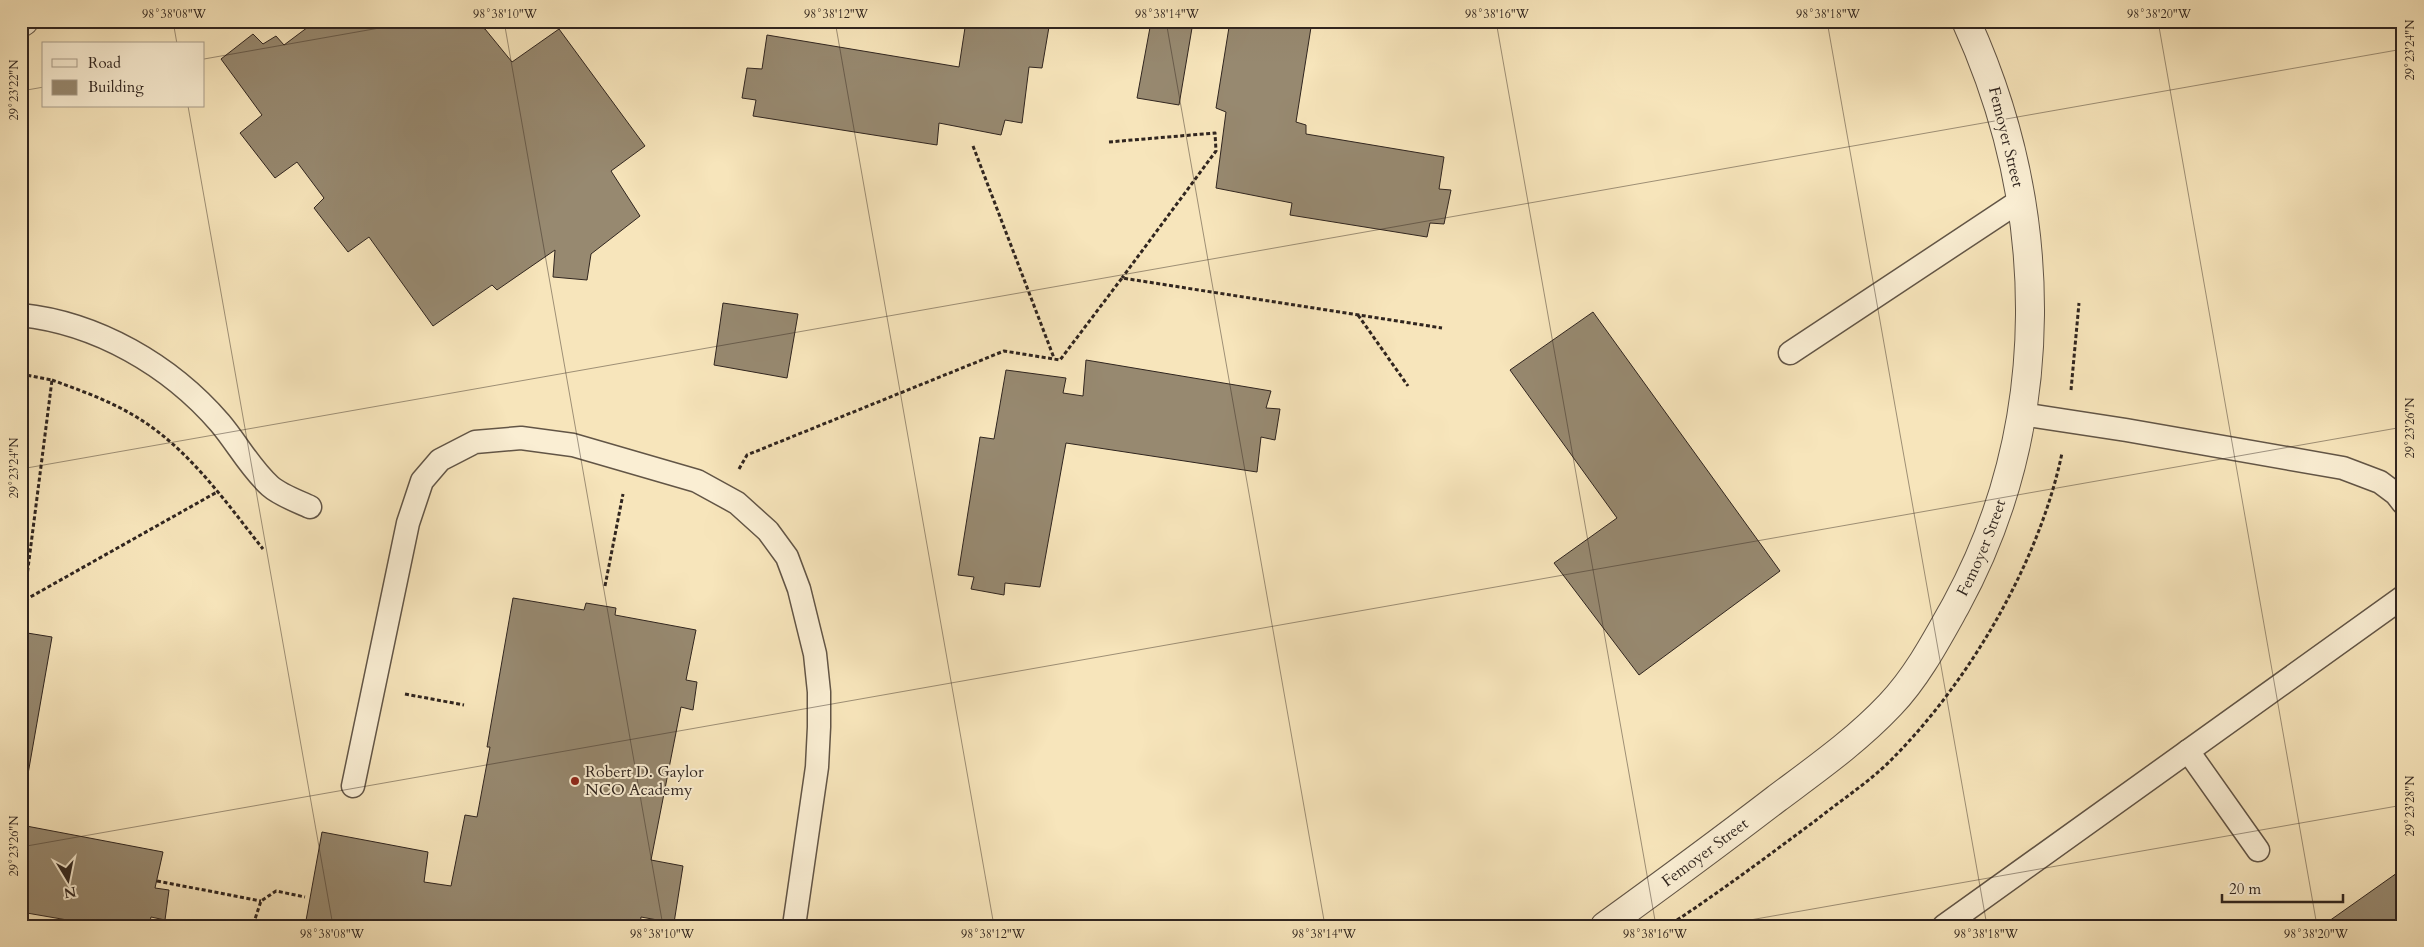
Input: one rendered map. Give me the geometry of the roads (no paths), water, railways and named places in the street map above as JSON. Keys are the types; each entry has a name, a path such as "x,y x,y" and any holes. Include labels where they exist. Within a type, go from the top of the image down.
{"street":[{"name":"Femoyer Street","path":"1605,926 1834,755 1892,703 1938,636 1984,547 2013,458 2022,414 2031,324 2030,274 2017,172 1999,103 1984,60 1966,21"}],"lane":[{"path":"1790,353 2021,200"},
{"path":"21,315 48,318 92,331 145,360 184,385 221,424 246,459 270,486 310,507"},
{"path":"2022,414 2344,468 2380,482 2396,494 2403,503"},
{"path":"353,786 408,523 422,482 440,460 475,442 521,438 573,445 697,481 737,504 768,530 787,557 799,589 815,654 819,692 818,751 794,926"},
{"path":"1944,926 2403,597"},
{"path":"2188,751 2258,850"}],"place":[{"name":"Robert D. Gaylor NCO Academy","path":"575,781"}]}
